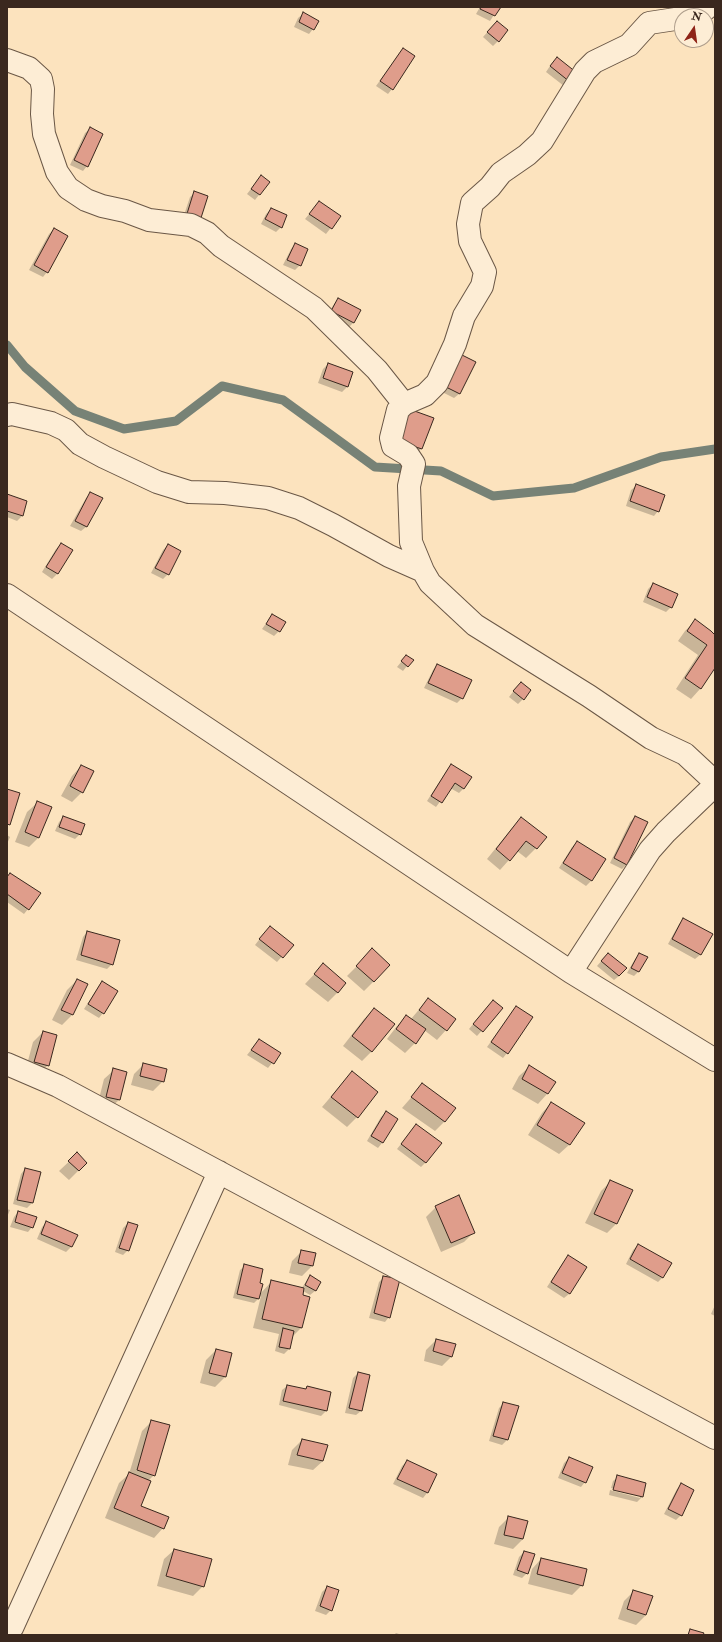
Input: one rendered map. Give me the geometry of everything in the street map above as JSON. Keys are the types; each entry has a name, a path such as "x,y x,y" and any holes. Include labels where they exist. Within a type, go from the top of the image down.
{"street":[{"path":"674,19 650,23 629,45 594,62 585,71 542,141 527,155 501,173 490,187 472,204 468,224 470,241 485,272 482,286 464,316 455,344 437,383 425,395 404,404 398,410 391,438 393,446 408,455 414,464 409,486 411,542 423,571 430,583 475,625 589,696 651,738 685,754 715,782"},
{"path":"7,60 29,68 41,79 43,89 42,114 44,134 57,172 68,188 86,200 102,206 126,211 149,220 191,225 207,233 221,246 247,261 314,308 377,370 404,404"},
{"path":"7,414 51,423 66,430 80,444 157,482 189,492 225,493 268,498 299,508 388,556 423,571"},
{"path":"7,595 571,972 715,1060"},
{"path":"571,972 650,850 666,832 715,785"},
{"path":"7,1064 58,1086 715,1438"},
{"path":"7,1630 12,1628 219,1172"}],"building":[{"path":"481,7 501,7 495,16 480,9"},
{"path":"303,12 319,21 314,30 299,22"},
{"path":"497,21 508,30 499,42 487,32"},
{"path":"403,48 415,56 393,90 380,81"},
{"path":"557,57 577,73 570,82 550,66"},
{"path":"90,127 103,134 88,167 74,160"},
{"path":"261,175 270,182 260,195 251,189"},
{"path":"194,191 208,196 200,221 186,217"},
{"path":"319,201 341,216 332,229 309,214"},
{"path":"271,208 287,215 282,228 265,219"},
{"path":"54,228 68,236 48,273 34,265"},
{"path":"295,243 308,249 301,266 287,260"},
{"path":"338,298 361,310 354,323 331,311"},
{"path":"458,353 476,362 460,394 442,385"},
{"path":"328,363 353,372 348,387 323,378"},
{"path":"409,409 434,418 422,449 397,441"},
{"path":"636,484 665,495 659,512 630,501"},
{"path":"90,492 103,498 87,527 75,521"},
{"path":"7,494 27,501 23,516 7,511"},
{"path":"61,543 73,550 58,574 46,567"},
{"path":"168,544 181,551 169,575 155,568"},
{"path":"653,583 678,594 672,608 647,597"},
{"path":"272,614 286,622 280,632 266,624"},
{"path":"695,619 715,635 715,668 701,689 685,678 707,645 687,631"},
{"path":"406,655 414,660 408,667 401,661"},
{"path":"437,664 472,680 463,699 428,683"},
{"path":"521,682 531,690 524,700 513,691"},
{"path":"451,764 472,777 464,789 455,783 442,803 431,796"},
{"path":"81,765 94,771 83,793 70,786"},
{"path":"7,789 20,793 10,825 7,824"},
{"path":"37,801 52,807 39,838 25,832"},
{"path":"63,816 85,824 81,835 59,827"},
{"path":"635,816 648,822 627,865 614,858"},
{"path":"521,817 547,837 537,849 526,841 510,861 496,849"},
{"path":"577,841 606,859 592,881 563,863"},
{"path":"10,873 41,893 29,910 7,894 7,877"},
{"path":"683,918 713,934 701,955 672,939"},
{"path":"270,926 294,945 283,958 259,939"},
{"path":"87,931 120,940 113,965 81,955"},
{"path":"372,948 390,965 374,982 356,966"},
{"path":"608,953 627,968 619,976 601,961"},
{"path":"639,953 648,957 639,972 631,968"},
{"path":"323,963 346,983 338,993 314,974"},
{"path":"77,979 88,984 73,1015 61,1010"},
{"path":"102,981 118,991 104,1014 88,1004"},
{"path":"428,998 456,1019 447,1031 419,1010"},
{"path":"493,1000 503,1008 483,1032 473,1024"},
{"path":"516,1006 533,1017 508,1054 491,1042"},
{"path":"374,1008 395,1024 372,1052 352,1036"},
{"path":"406,1015 426,1029 416,1044 396,1029"},
{"path":"43,1031 57,1035 49,1066 34,1062"},
{"path":"259,1039 281,1053 274,1064 251,1050"},
{"path":"143,1063 167,1069 164,1082 140,1076"},
{"path":"529,1065 556,1082 548,1094 522,1079"},
{"path":"113,1068 127,1072 120,1100 106,1097"},
{"path":"352,1071 378,1092 358,1118 331,1097"},
{"path":"422,1083 456,1108 445,1122 411,1097"},
{"path":"551,1102 585,1123 570,1145 537,1125"},
{"path":"386,1111 398,1119 383,1143 371,1136"},
{"path":"416,1124 442,1143 426,1163 401,1144"},
{"path":"77,1152 87,1163 79,1171 68,1161"},
{"path":"25,1168 41,1172 33,1203 17,1200"},
{"path":"610,1180 633,1190 617,1224 594,1214"},
{"path":"459,1195 475,1233 451,1243 435,1206"},
{"path":"18,1211 37,1217 33,1228 15,1222"},
{"path":"46,1221 78,1235 72,1247 41,1234"},
{"path":"128,1222 138,1225 129,1251 119,1248"},
{"path":"638,1244 672,1263 663,1278 630,1259"},
{"path":"301,1250 316,1253 313,1266 298,1263"},
{"path":"568,1255 587,1267 570,1294 551,1282"},
{"path":"244,1264 263,1269 260,1283 263,1284 259,1299 237,1294"},
{"path":"310,1275 321,1282 316,1291 305,1285"},
{"path":"383,1276 400,1279 390,1318 374,1313"},
{"path":"271,1280 304,1288 303,1295 310,1297 302,1328 262,1319"},
{"path":"283,1328 294,1331 290,1349 279,1347"},
{"path":"436,1339 456,1344 452,1357 433,1351"},
{"path":"216,1349 232,1353 226,1377 209,1373"},
{"path":"358,1372 370,1375 362,1411 349,1408"},
{"path":"287,1385 306,1389 307,1386 331,1392 327,1411 283,1401"},
{"path":"503,1402 519,1406 508,1440 493,1436"},
{"path":"151,1420 170,1425 155,1476 137,1470"},
{"path":"302,1439 328,1445 323,1461 297,1455"},
{"path":"569,1457 593,1467 586,1483 562,1473"},
{"path":"407,1460 437,1474 428,1493 397,1479"},
{"path":"129,1472 151,1481 141,1506 169,1517 164,1529 114,1508"},
{"path":"617,1475 646,1483 643,1497 613,1490"},
{"path":"681,1483 694,1490 682,1516 668,1509"},
{"path":"508,1516 528,1521 523,1539 504,1535"},
{"path":"174,1549 212,1559 204,1587 166,1576"},
{"path":"524,1551 535,1554 528,1574 517,1570"},
{"path":"541,1558 587,1569 583,1586 537,1574"},
{"path":"327,1586 339,1590 332,1611 320,1606"},
{"path":"633,1590 653,1596 646,1615 627,1609"},
{"path":"690,1629 704,1633 703,1635 688,1635"}],"waterway":[{"path":"7,345 25,367 75,411 124,429 176,421 222,386 283,400 375,467 441,471 493,496 574,488 661,457 715,449"}]}
